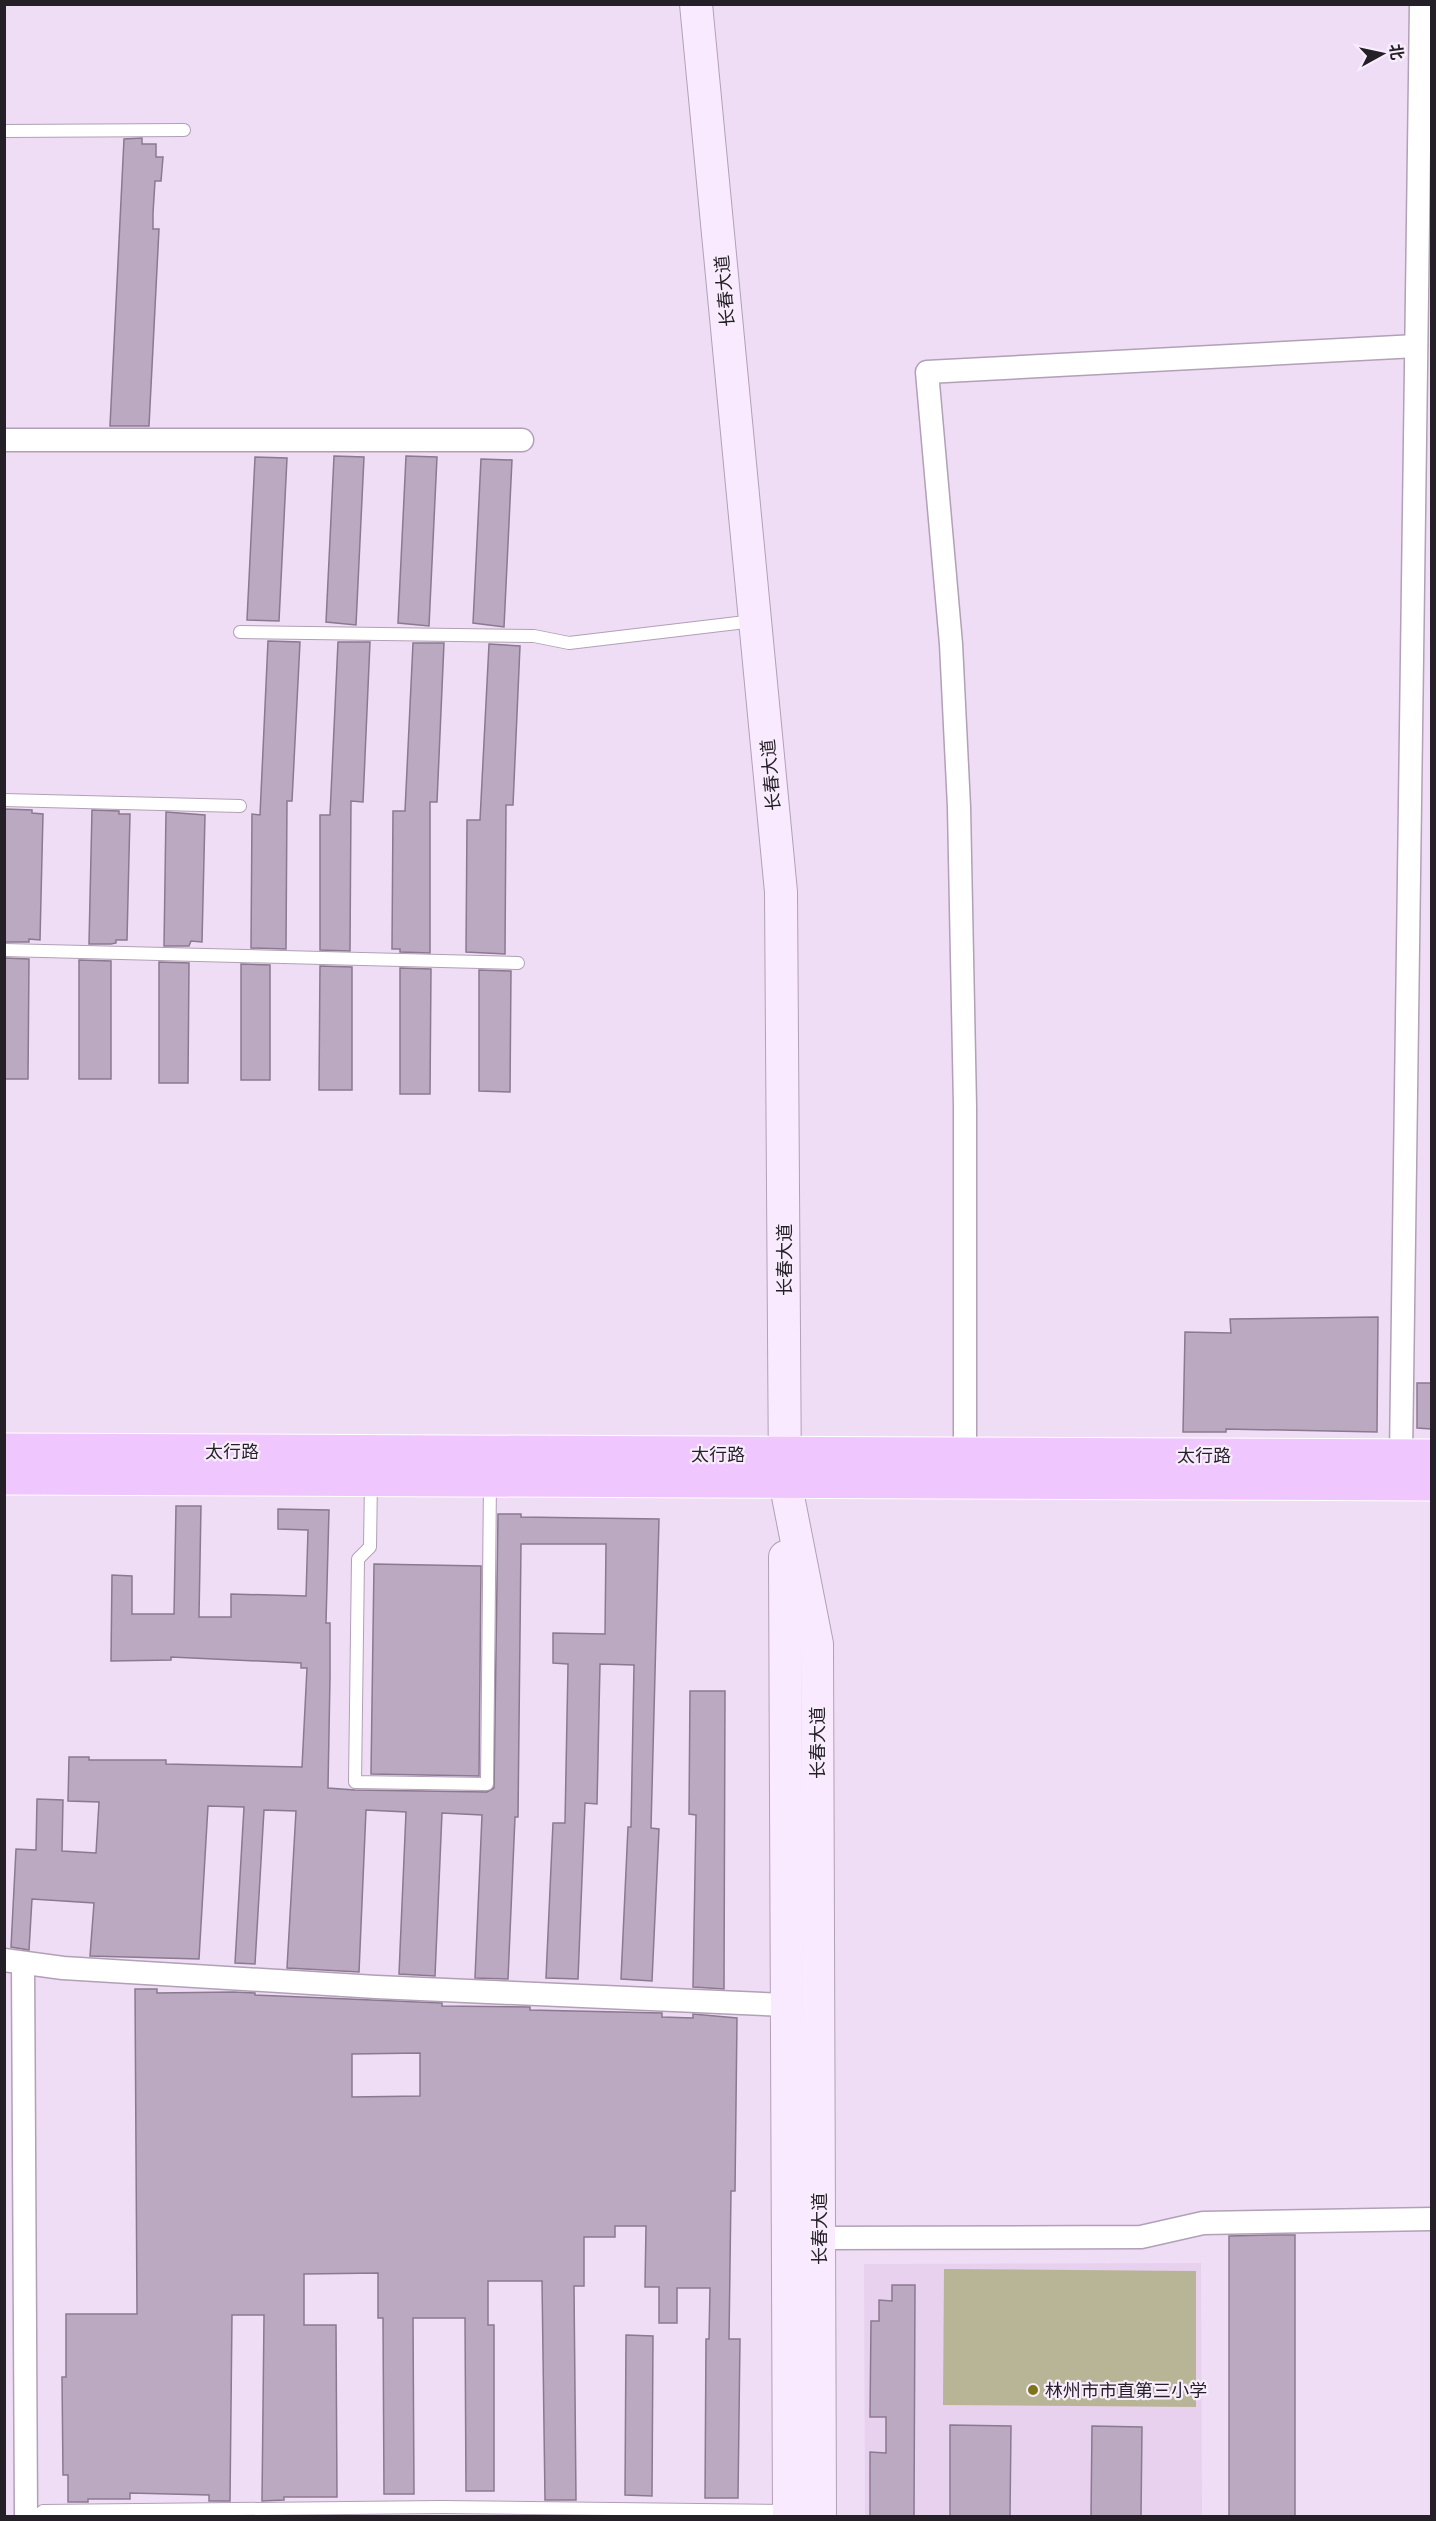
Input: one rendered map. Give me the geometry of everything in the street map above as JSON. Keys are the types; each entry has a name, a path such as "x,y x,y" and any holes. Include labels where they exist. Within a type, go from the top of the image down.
{"highway":[{"name":"太行路","path":"4,1450 1431,1484"},
{"name":"太行路","path":"4,1478 490,1480 785,1468 965,1455 1416,1456"}],"main road":[{"name":"长春大道","path":"696,4 781,892 785,1468 817,1644 820,2517"},
{"path":"785,1468 789,2514"}],"street":[{"path":"1416,1456 1416,346 1422,4"},
{"path":"965,1455 965,1106 959,807 951,644 927,372 1416,346"},
{"path":"4,440 522,440"},
{"path":"26,2517 14,1961 63,1968 376,1987 786,2005"},
{"path":"819,2238 1141,2237 1203,2223 1431,2219"}],"lane":[{"path":"4,131 184,130"},
{"path":"240,632 534,636 569,643 755,621"},
{"path":"4,800 240,806"},
{"path":"4,950 518,963"},
{"path":"370,1479 370,1547 358,1559 355,1782 487,1784 490,1480"},
{"path":"37,2517 43,2511 442,2507 789,2514"}],"shaded area":[{"name":"林州市市直第三小学","path":"1201,2263 1202,2516 865,2516 864,2264"},
{"path":"944,2269 1196,2271 1196,2407 943,2405"}],"building":[{"path":"142,138 142,144 156,144 156,157 163,157 161,181 155,181 153,213 153,229 159,229 149,426 110,426 124,139"},
{"path":"334,456 364,457 356,625 326,622"},
{"path":"406,456 437,457 429,626 398,623"},
{"path":"255,457 287,458 279,621 247,620"},
{"path":"481,459 512,460 504,627 473,623"},
{"path":"268,641 300,642 292,801 287,801 286,949 251,948 252,814 260,815"},
{"path":"338,642 370,642 363,802 351,801 350,951 320,950 320,815 330,815"},
{"path":"413,643 444,643 437,802 430,802 430,953 400,952 400,949 392,949 393,811 405,811"},
{"path":"489,644 520,646 513,805 506,805 505,954 466,952 467,820 480,820"},
{"path":"5,809 32,810 32,813 43,814 40,940 4,942"},
{"path":"92,810 119,811 119,814 130,814 127,940 116,940 116,943 111,944 89,944"},
{"path":"166,812 205,815 202,942 191,941 189,946 164,946"},
{"path":"4,958 29,959 28,1079 4,1079"},
{"path":"79,960 111,961 111,1079 79,1079"},
{"path":"159,962 189,963 188,1083 159,1083"},
{"path":"241,964 270,965 270,1080 241,1080"},
{"path":"320,966 352,967 352,1090 319,1090"},
{"path":"400,968 431,969 430,1094 400,1094"},
{"path":"479,970 511,971 510,1092 479,1091"},
{"path":"1378,1317 1377,1432 1226,1429 1226,1432 1183,1432 1185,1332 1231,1333 1230,1319"},
{"path":"1417,1383 1431,1383 1431,1429 1417,1428"},
{"path":"176,1506 201,1506 199,1617 231,1617 231,1594 306,1596 308,1530 278,1529 278,1509 329,1510 326,1623 330,1623 328,1788 355,1790 487,1792 494,1788 498,1514 521,1514 521,1517 659,1519 651,1828 659,1829 652,1981 621,1979 628,1827 631,1827 634,1665 600,1664 597,1804 585,1803 578,1979 546,1978 553,1823 565,1823 568,1664 553,1663 553,1633 605,1634 606,1544 521,1544 518,1817 515,1817 508,1979 475,1978 482,1815 442,1813 435,1976 399,1974 406,1812 366,1810 359,1972 287,1968 296,1811 264,1810 255,1964 235,1963 244,1807 208,1806 199,1959 90,1956 94,1903 32,1899 29,1950 11,1947 16,1849 36,1850 37,1799 63,1800 62,1851 96,1853 99,1802 68,1801 69,1757 89,1757 89,1760 166,1760 166,1764 302,1767 307,1668 301,1668 301,1663 171,1657 171,1660 111,1661 112,1575 132,1576 132,1614 174,1614"},
{"path":"374,1564 481,1566 479,1776 371,1774"},
{"path":"690,1691 725,1691 724,1989 693,1987 696,1815 689,1814"},
{"path":"135,1989 157,1989 157,1993 233,1992 255,1993 255,1995 442,2003 442,2006 530,2007 530,2010 662,2013 662,2017 693,2018 693,2014 737,2018 735,2191 731,2191 729,2339 740,2339 738,2498 705,2498 706,2339 709,2339 710,2288 677,2288 677,2323 659,2323 659,2287 645,2287 646,2226 615,2226 615,2237 584,2237 584,2286 574,2286 576,2500 545,2500 542,2281 488,2281 488,2325 494,2325 494,2491 466,2491 465,2318 413,2318 414,2494 384,2494 383,2318 378,2318 378,2273 304,2274 304,2325 336,2325 337,2497 284,2497 284,2500 262,2501 264,2315 232,2315 230,2501 209,2501 209,2495 130,2493 130,2499 88,2499 88,2502 68,2502 68,2475 63,2475 62,2377 66,2377 66,2314 137,2314","holes":["420,2053 420,2096 352,2097 352,2054"]},
{"path":"1295,2235 1295,2517 1229,2517 1229,2236"},
{"path":"892,2285 915,2285 914,2517 870,2517 870,2452 886,2453 886,2417 870,2417 871,2321 879,2321 879,2300 892,2301"},
{"path":"626,2335 653,2336 652,2496 625,2495"},
{"path":"950,2425 1011,2426 1010,2517 950,2517"},
{"path":"1092,2426 1142,2427 1141,2517 1091,2517"}],"place":[{"name":"林州市市直第三小学","path":"1033,2390"}]}
